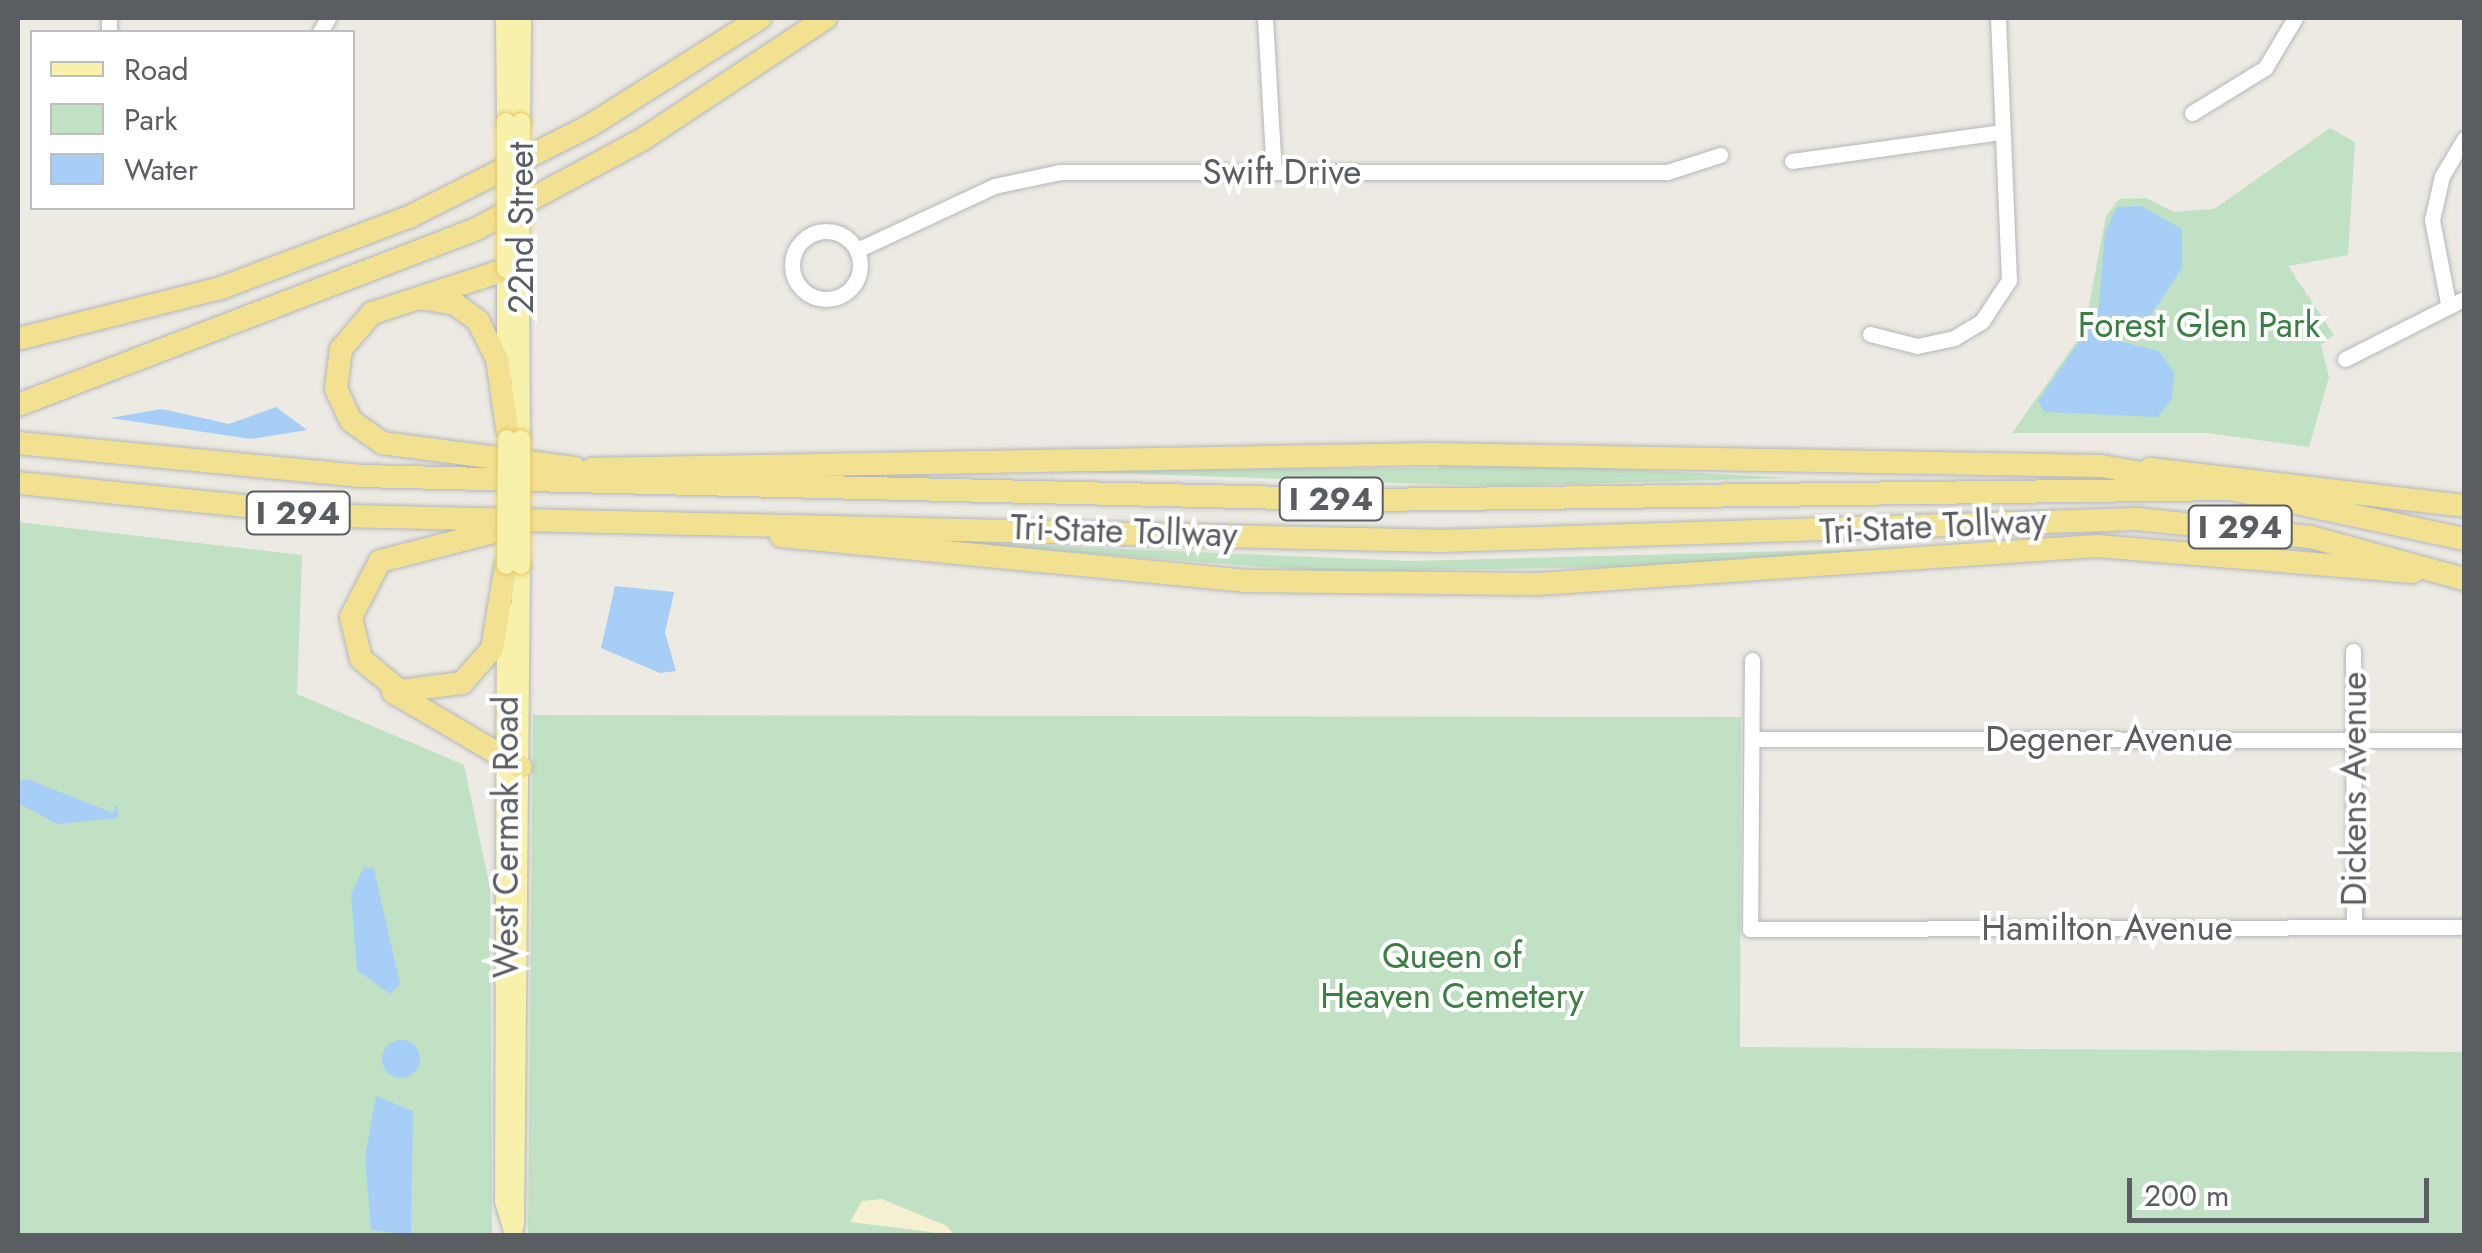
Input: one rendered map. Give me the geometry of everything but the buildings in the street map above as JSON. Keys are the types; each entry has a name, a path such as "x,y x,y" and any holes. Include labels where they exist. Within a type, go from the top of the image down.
{"highway":[{"path":"18,338 192,297 394,223 591,126 760,18"},
{"path":"18,406 476,229 643,139 826,18"},
{"path":"513,267 405,298 362,321 341,349 336,389 361,430 424,452 598,468"},
{"path":"405,298 454,304 478,321 497,360 512,435"},
{"name":"Tri-State Tollway","path":"18,443 430,478 1098,492 1626,502 2013,486 2232,489 2464,539"},
{"path":"430,478 598,468 884,460 1430,454 2101,466 2274,478 2464,506"},
{"path":"884,460 1098,492"},
{"path":"2101,466 2232,489"},
{"name":"Tri-State Tollway","path":"18,483 304,514 1475,542 2137,519 2311,537 2456,576"},
{"path":"514,765 374,677 351,616 380,561 443,540 579,522"},
{"path":"663,524 1245,581 1538,584 2097,546 2456,576"},
{"path":"374,677 420,694 471,675 492,649 513,565"}],"main road":[{"name":"22nd Street","path":"505,18 514,122"},
{"name":"22nd Street","path":"512,435 514,122 522,18"},
{"name":"West Cermak Road","path":"512,435 514,765 504,1200 514,1235"}],"street":[{"path":"1265,18 1274,172"},
{"path":"1870,334 1936,344 1982,321 1996,303 2014,250 2002,132 1998,18"},
{"path":"2192,113 2265,68 2294,18"},
{"path":"1792,161 2002,132"},
{"path":"2345,359 2456,301 2432,220 2442,176 2464,139"},
{"name":"Swift Drive","path":"857,250 1017,179 1274,172 1667,172 1720,155"},
{"path":"833,232 857,250 856,280 842,294 813,296 796,280 793,258 808,236 833,232"},
{"name":"Dickens Avenue","path":"2354,651 2354,928"},
{"path":"1752,660 1753,739"},
{"name":"Degener Avenue","path":"1753,739 2464,740"},
{"name":"Hamilton Avenue","path":"1753,739 1750,929 2464,927"}],"green space":[{"name":"Forest Glen Park","path":"2330,128 2355,142 2348,255 2288,266 2334,335 2321,345 2329,377 2309,447 2207,433 2012,433 2084,331 2106,216 2119,199 2146,198 2174,212 2214,209"},
{"path":"1439,460 1794,478 1495,486 1018,470 1438,468"},
{"path":"18,522 302,555 297,694 464,765 490,888 492,1235 18,1236"},
{"path":"932,541 1410,561 1903,548 1756,565 1421,570 1420,579"},
{"name":"Queen of Heaven Cemetery","path":"533,715 1741,717 1740,1047 2464,1052 2464,1235 528,1236"}],"sand":[{"path":"882,1199 947,1226 954,1235 850,1222 862,1201"}],"water":[{"path":"2141,206 2182,229 2182,268 2151,315 2104,323 2098,336 2159,351 2174,372 2172,399 2158,417 2044,412 2038,401 2098,314 2105,232 2117,207"},
{"path":"276,407 307,430 251,439 110,418 162,409 229,424"},
{"path":"615,586 674,592 665,633 676,671 660,673 601,648"},
{"path":"27,779 113,813 116,804 119,818 57,824 18,803 18,782"},
{"path":"364,867 374,869 400,984 390,994 357,970 351,894"},
{"path":"401,1040 415,1045 420,1059 415,1073 401,1078 387,1073 382,1059 387,1045"},
{"path":"376,1096 413,1111 411,1235 371,1230 365,1156"}]}
